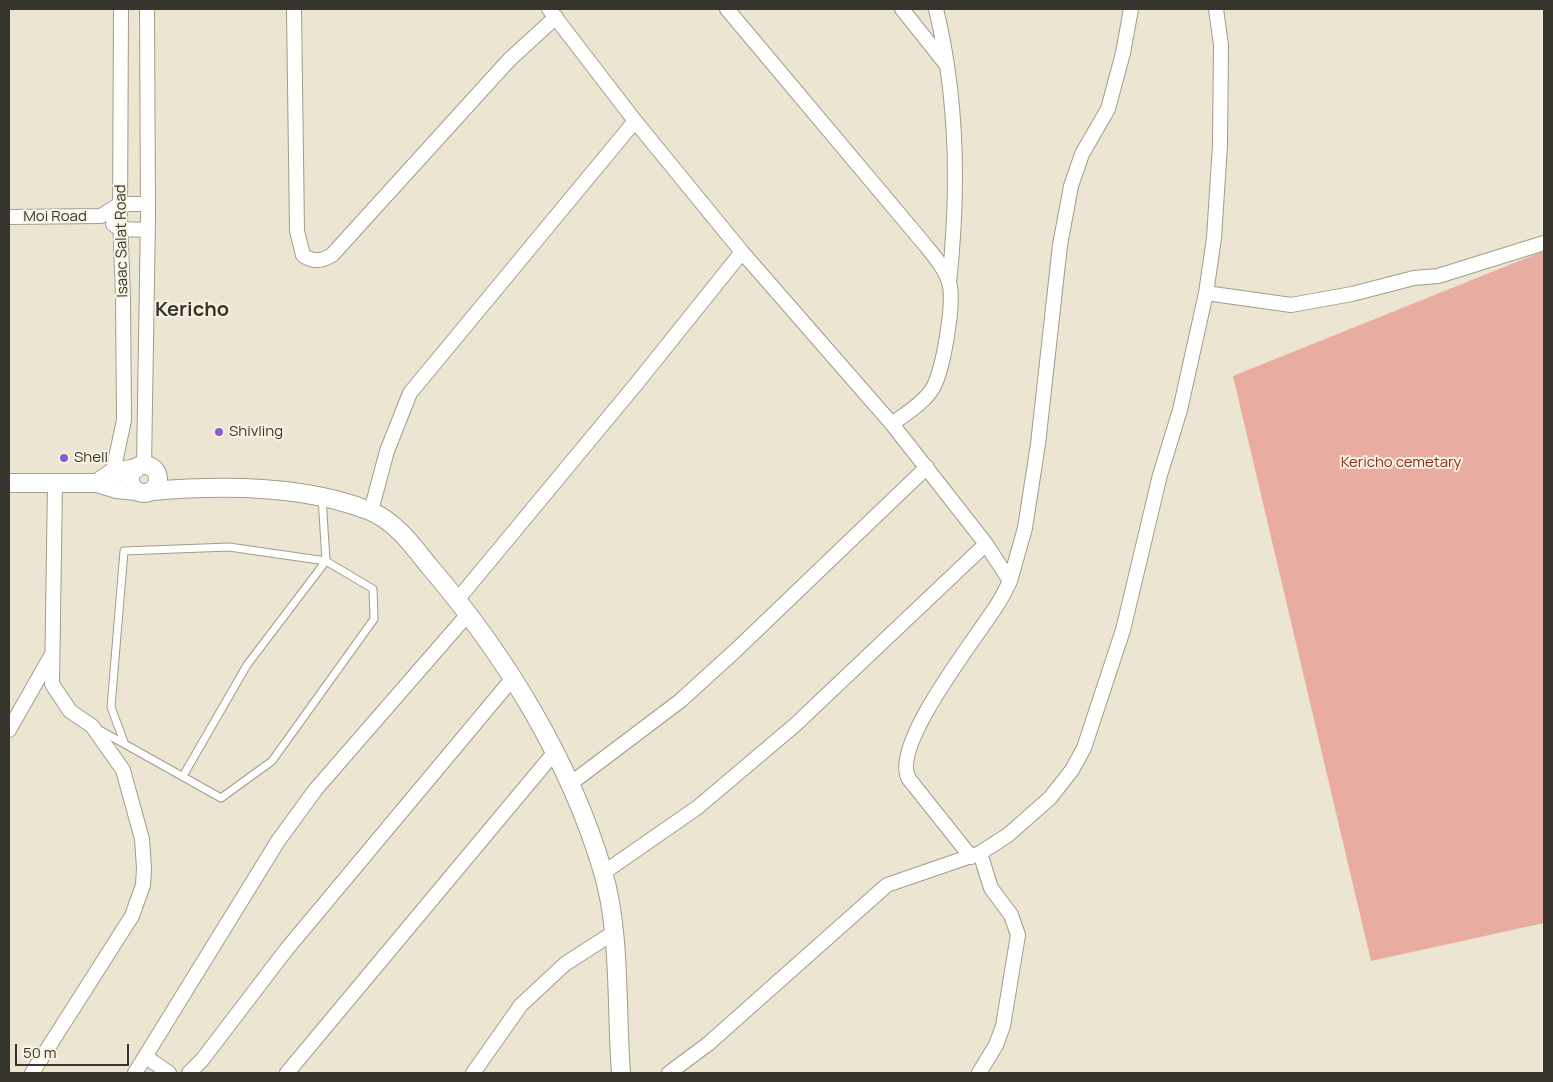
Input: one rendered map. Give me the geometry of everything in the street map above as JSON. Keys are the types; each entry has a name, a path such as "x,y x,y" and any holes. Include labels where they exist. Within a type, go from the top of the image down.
{"street":[{"name":"Isaac Salat Road","path":"113,472 124,420 123,297 120,229 121,9"},
{"path":"145,491 131,480 145,467 148,230 147,9"},
{"path":"294,9 297,231 303,255 315,261 324,259 332,254 552,13 635,121 742,252 892,424 927,467 986,544 1010,581"},
{"path":"727,9 926,246 941,266 950,284"},
{"path":"902,9 945,63"},
{"path":"892,424 920,403 931,391 940,374 946,345 955,227 956,162 954,122 936,9"},
{"path":"979,1073 996,1045 1003,1026 1018,935 1010,915 991,888 975,855 909,779 904,765 918,729 936,693 998,604 1010,581 1025,528 1038,444 1060,245 1071,186 1082,154 1108,109 1123,53 1131,9"},
{"path":"668,1073 708,1044 887,885 975,855 1008,835 1050,798 1072,770 1084,748 1123,630 1160,475 1180,410 1206,293 1214,238 1221,136 1221,45 1216,9"},
{"path":"371,511 387,451 410,393 635,121"},
{"path":"148,204 120,204 102,216 120,229 148,230"},
{"name":"Moi Road","path":"9,217 102,216"},
{"path":"1206,293 1291,304 1414,278 1438,276 1544,243"},
{"path":"458,599 637,383 742,252"},
{"path":"145,467 158,478 156,487 145,491"},
{"path":"97,483 113,472 145,467 201,487"},
{"path":"570,784 680,701 742,645 927,467"},
{"path":"9,483 97,483 116,489 145,491 201,487 288,492 322,497 371,511 403,535 458,599 513,678 570,784 603,873 613,933 621,1073"},
{"path":"32,1073 132,916 143,885 142,839 128,783 115,756 92,726 70,710 54,690 52,656 55,483"},
{"path":"603,873 698,807 795,725 986,544"},
{"path":"135,1073 258,872 316,788 469,614"},
{"path":"9,730 52,656"},
{"path":"189,1073 202,1060 286,950 513,678"},
{"path":"287,1073 554,753"},
{"path":"473,1073 521,1005 565,964 613,933"},
{"path":"146,1057 169,1073"}],"lane":[{"path":"183,776 247,665 326,561 322,497"},
{"path":"92,726 124,742 221,798 272,760 374,619 373,589 326,561 230,547 124,551 111,707 124,742"}],"green space":[{"name":"Kericho cemetary","path":"1544,251 1544,923 1371,961 1233,376"}],"place":[{"name":"Shivling","path":"219,432"},
{"name":"Shell","path":"64,458"}],"district":[{"name":"Kericho","path":"192,310"}]}
